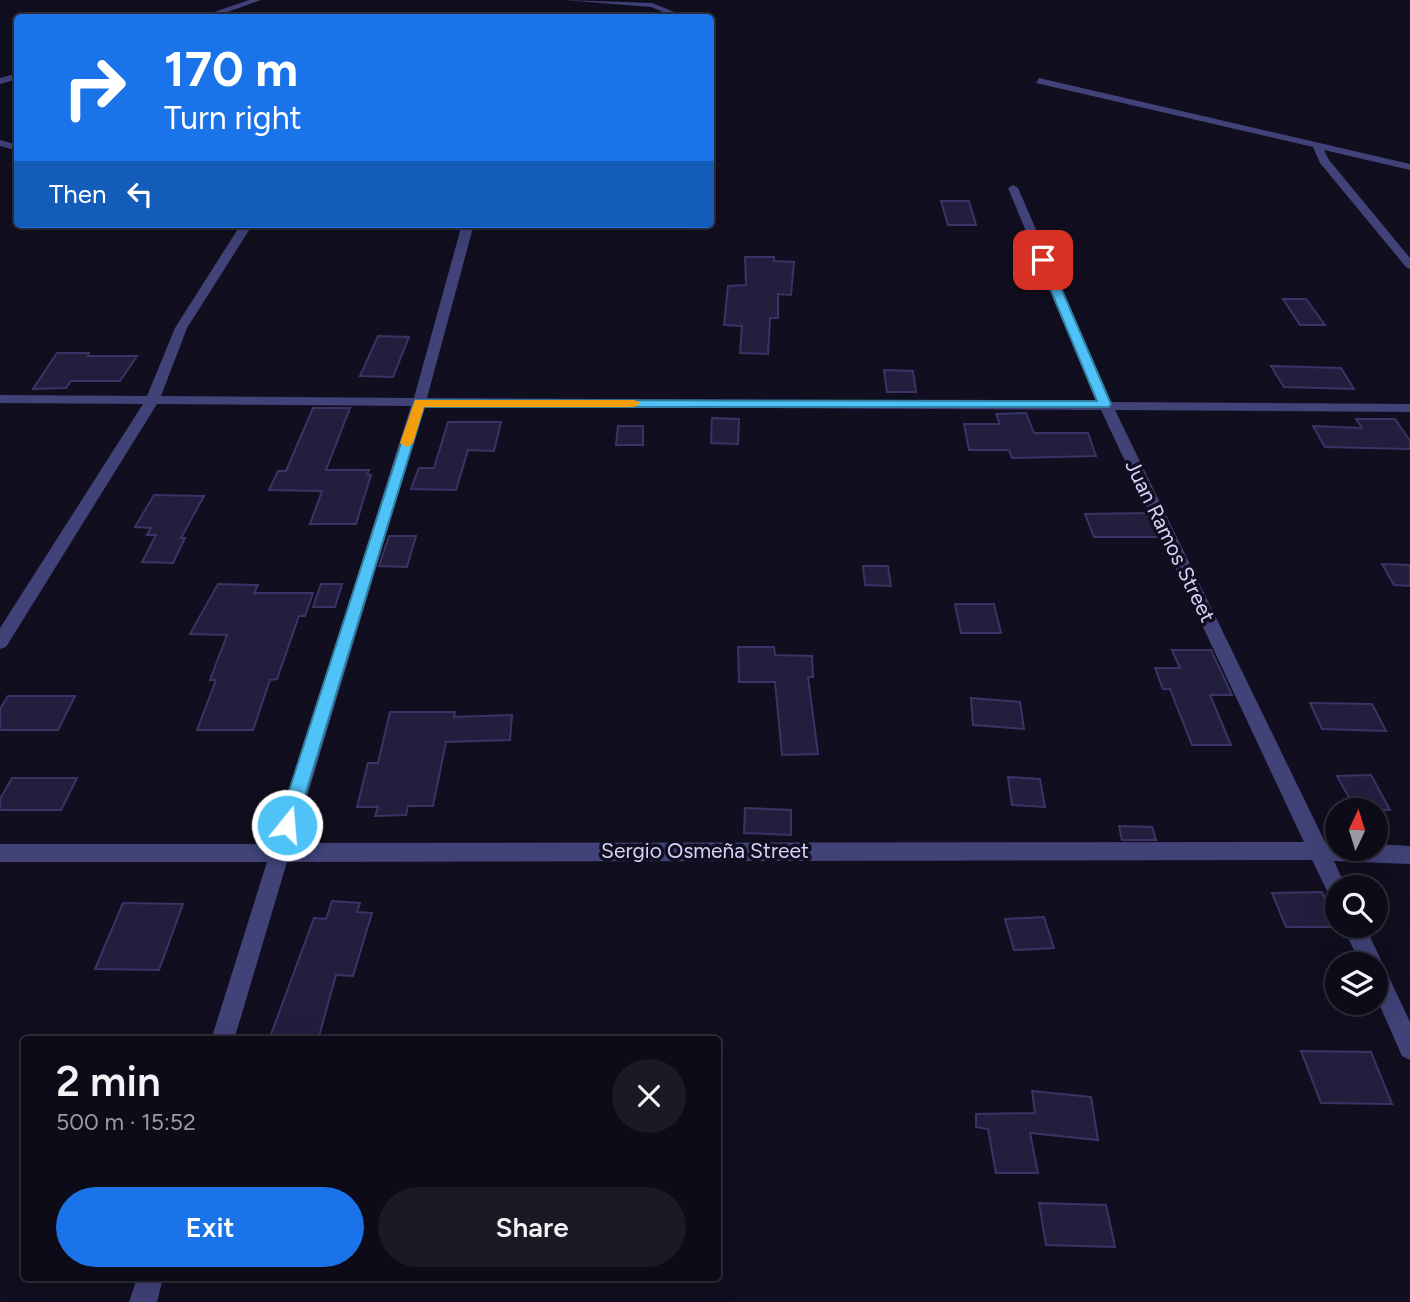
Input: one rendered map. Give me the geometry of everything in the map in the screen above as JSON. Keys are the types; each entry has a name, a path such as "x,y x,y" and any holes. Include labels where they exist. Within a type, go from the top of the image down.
{"street":[{"path":"213,14 257,0"},
{"path":"568,0 652,5 675,14"},
{"path":"1039,81 1410,167"},
{"path":"1317,146 1324,161 1410,265"},
{"name":"Juan Ramos Street","path":"1013,188 1105,404 1330,875"},
{"path":"0,642 152,401 181,328 244,228"},
{"path":"223,1036 419,403 467,228"},
{"path":"0,399 1410,408"},
{"name":"Sergio Osmeña Street","path":"0,853 1319,851 1410,855"},
{"path":"1388,999 1410,1048"},
{"path":"143,1302 149,1281"}],"building":[{"path":"941,201 969,201 976,225 948,225"},
{"path":"745,257 774,257 774,261 794,262 791,295 778,294 778,318 770,318 768,354 740,353 742,326 724,325 728,286 746,285"},
{"path":"1283,299 1306,299 1325,325 1300,325"},
{"path":"378,336 409,337 393,377 360,376"},
{"path":"57,353 137,356 120,381 71,381 66,388 33,389"},
{"path":"1271,366 1341,368 1354,389 1284,387"},
{"path":"884,370 913,371 916,392 887,392"},
{"path":"313,408 350,408 326,470 369,470 367,474 371,475 356,524 310,524 322,491 269,490 278,471 286,471"},
{"path":"1026,413 1034,433 1088,433 1096,456 1012,458 1009,450 969,450 964,424 1000,424 996,414"},
{"path":"712,418 739,419 738,444 711,443"},
{"path":"1356,419 1395,419 1410,441 1410,449 1325,447 1313,426 1362,428"},
{"path":"448,422 501,422 494,451 468,450 456,490 411,489 419,468 434,468"},
{"path":"618,426 643,426 643,445 616,445"},
{"path":"154,495 204,496 181,538 185,538 173,563 142,562 156,535 147,535 151,528 135,527"},
{"path":"1147,513 1158,537 1094,537 1085,514"},
{"path":"389,536 416,536 407,567 379,566"},
{"path":"1382,564 1410,565 1410,586 1394,585"},
{"path":"863,566 888,566 891,586 865,585"},
{"path":"218,584 258,585 254,593 313,593 305,616 299,616 277,679 270,680 253,730 197,730 216,680 210,680 227,635 190,634"},
{"path":"321,584 342,584 335,607 313,607"},
{"path":"955,604 994,604 1001,633 961,633"},
{"path":"738,647 774,647 775,655 812,656 813,677 808,677 818,754 782,755 775,682 739,682"},
{"path":"1172,650 1211,650 1232,695 1210,695 1231,745 1192,745 1170,689 1163,689 1155,668 1180,668"},
{"path":"8,696 75,696 58,730 0,730 0,709"},
{"path":"971,698 1020,702 1024,729 973,725"},
{"path":"1310,703 1372,704 1386,731 1322,729"},
{"path":"390,712 455,712 454,717 512,715 510,740 446,742 433,806 408,806 406,815 375,816 378,807 357,807 368,763 378,763"},
{"path":"1371,775 1383,798 1349,798 1337,776"},
{"path":"1008,777 1040,779 1045,807 1012,805"},
{"path":"12,778 77,778 61,810 0,810 0,799"},
{"path":"745,808 791,810 791,835 744,833"},
{"path":"1119,826 1152,827 1156,840 1122,840"},
{"path":"1322,892 1325,899 1325,927 1286,927 1272,893"},
{"path":"332,901 360,903 357,912 372,913 353,976 336,975 319,1036 270,1036 314,918 326,919"},
{"path":"123,903 183,904 159,970 95,969"},
{"path":"1044,917 1054,948 1014,950 1005,919"},
{"path":"1301,1051 1371,1052 1392,1104 1321,1103"},
{"path":"1032,1091 1091,1097 1098,1140 1030,1133 1038,1173 996,1173 988,1129 976,1127 976,1114 1035,1113"},
{"path":"1039,1203 1106,1205 1115,1247 1046,1245"}],"slow traffic":[{"path":"407,443 419,403 634,403"}],"route":[{"path":"287,825 419,403 1105,404 1043,260"}]}
